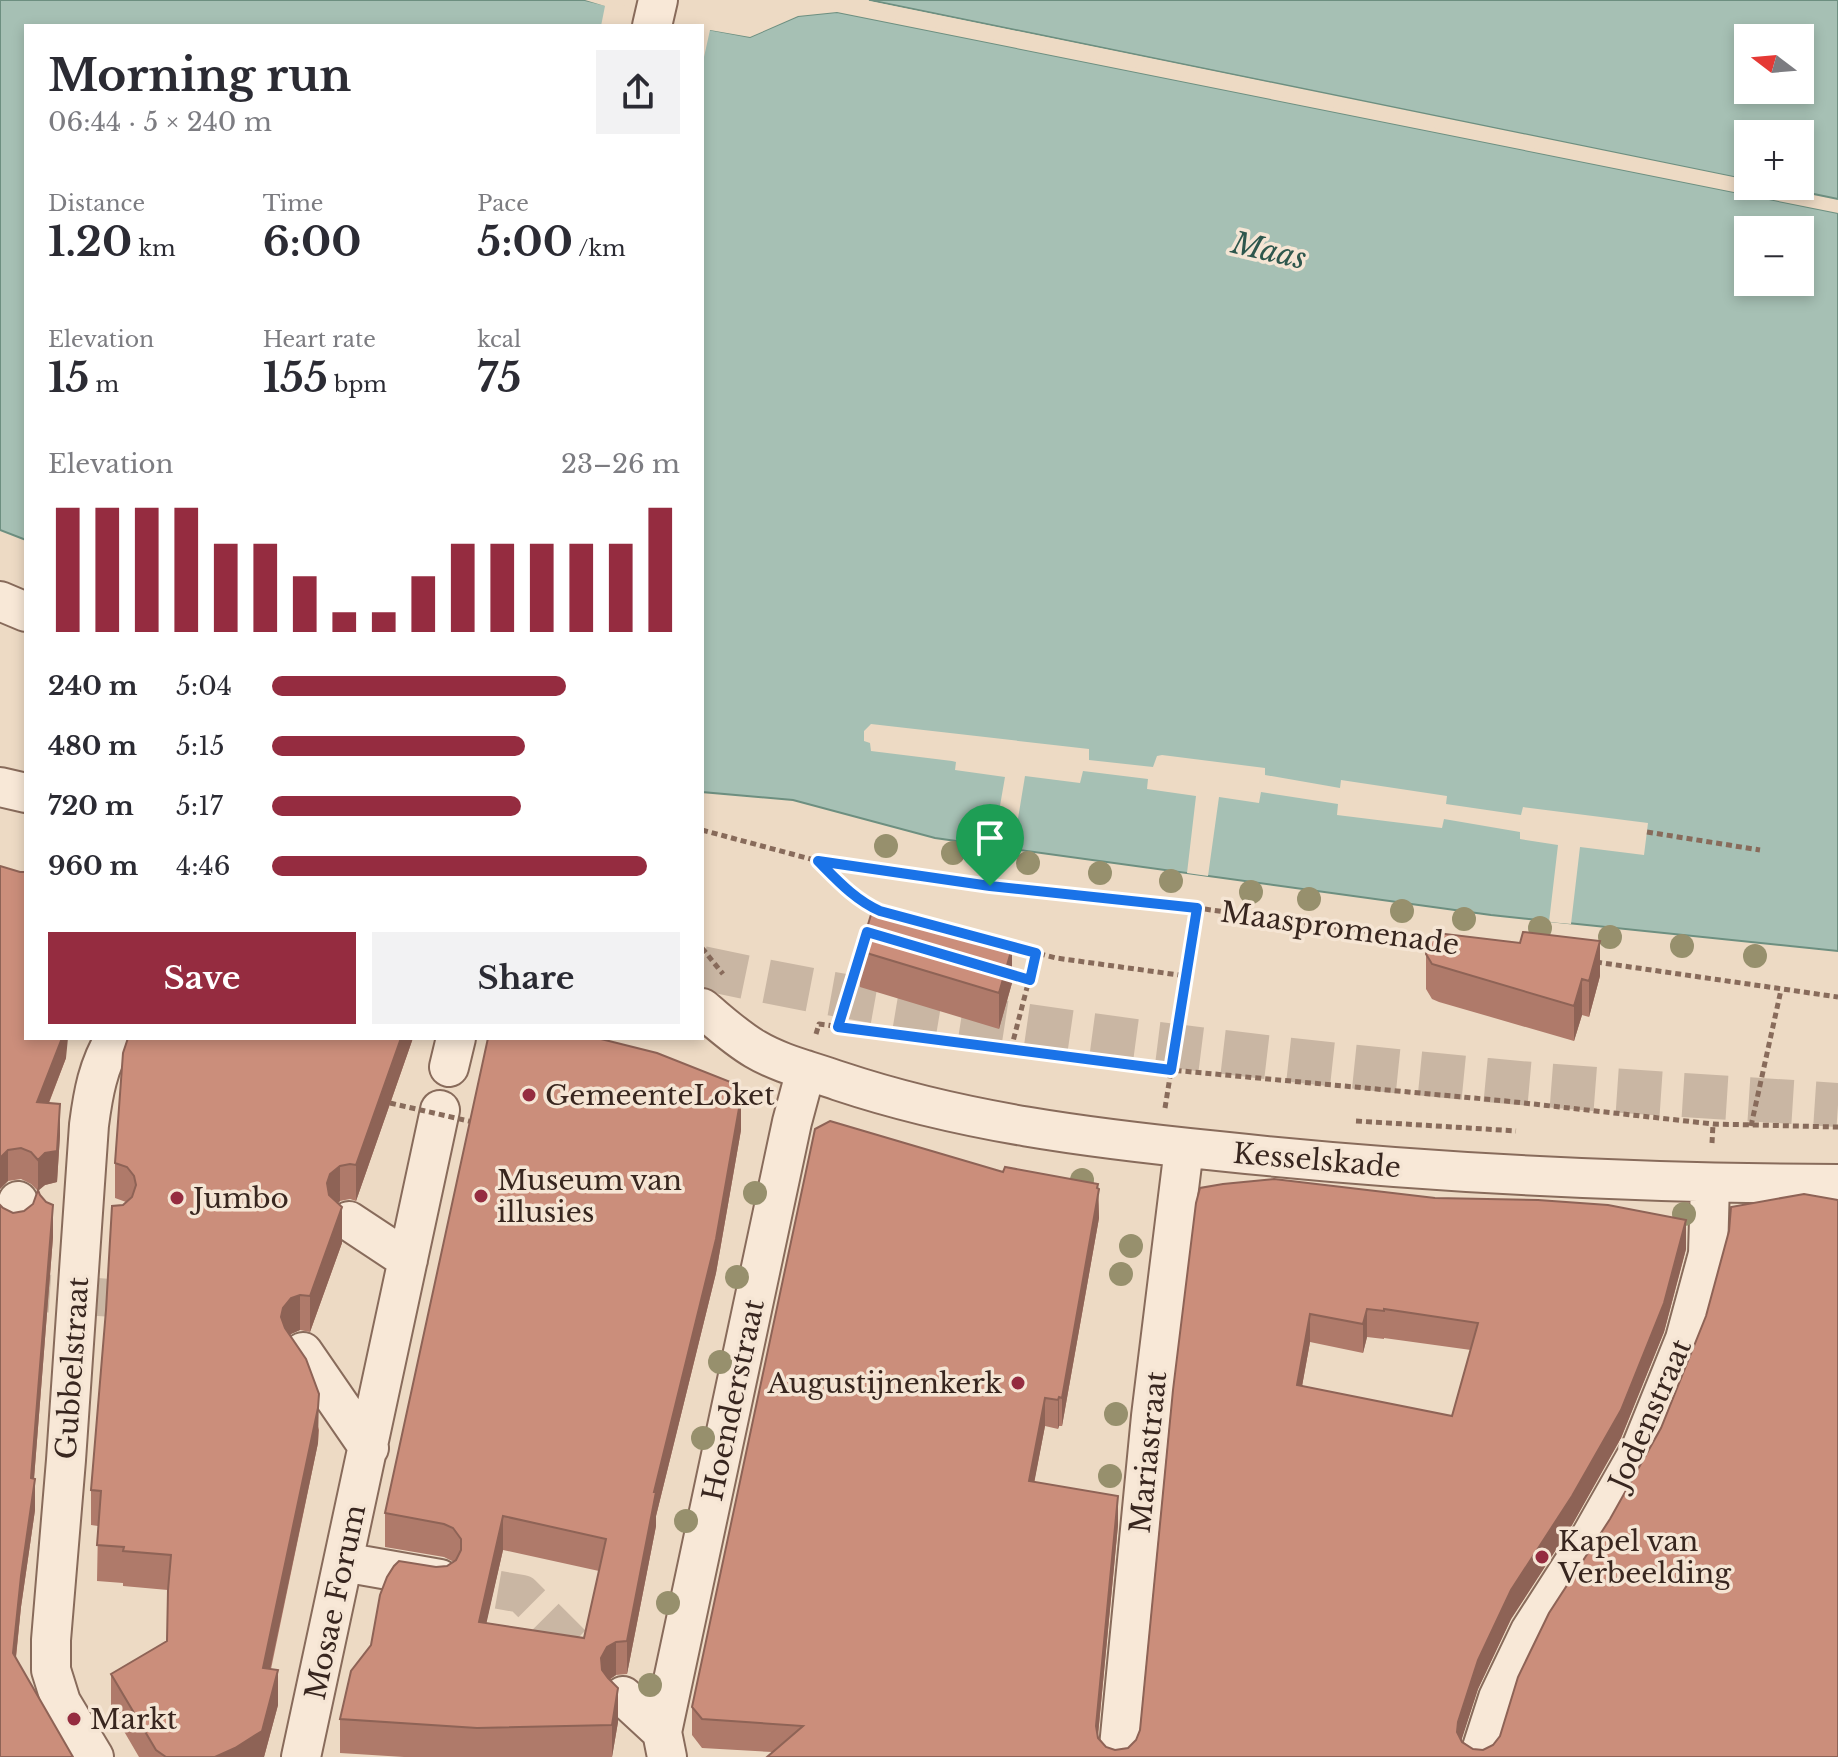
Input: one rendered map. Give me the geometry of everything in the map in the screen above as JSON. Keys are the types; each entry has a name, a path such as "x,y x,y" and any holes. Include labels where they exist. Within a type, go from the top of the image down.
{"street":[{"path":"652,24 658,0"},
{"path":"0,601 24,611"},
{"path":"0,787 24,793"},
{"name":"Kesselskade","path":"704,1010 753,1048 771,1057 810,1054 901,1100 980,1119 1092,1137 1272,1157 1548,1178 1838,1184"},
{"path":"59,1214 91,1040"},
{"name":"Gubbelstraat","path":"94,1757 61,1702 51,1670 66,1460 95,1262 59,1214 104,1057 114,1040"},
{"name":"Hoenderstraat","path":"665,1744 792,1122 810,1054"},
{"name":"Mosae Forum","path":"301,1757 408,1260 457,1116"},
{"name":"Mariastraat","path":"1118,1757 1151,1416 1184,1148"},
{"name":"Jodenstraat","path":"1479,1757 1498,1698 1530,1631 1591,1536 1641,1448 1671,1374 1685,1339 1708,1254 1710,1183"},
{"path":"349,1221 408,1260"},
{"path":"303,1352 369,1448"},
{"path":"343,1562 440,1579"},
{"path":"623,1696 665,1744"}],"path":[{"name":"Maaspromenade","path":"704,831 818,861 990,886 1197,908 1451,943"},
{"path":"1647,832 1760,850"},
{"path":"818,861 856,898 880,911"},
{"path":"1167,1091 1197,908"},
{"path":"941,928 1077,962 1186,976"},
{"path":"838,1027 863,946"},
{"path":"1011,1049 1036,953"},
{"path":"1588,961 1838,997"},
{"path":"1007,973 1030,980"},
{"path":"1751,1126 1781,990"},
{"path":"810,1054 819,1024 1171,1070 1324,1086 1506,1101 1713,1124 1838,1127"},
{"path":"390,1103 457,1116"},
{"path":"1345,1120 1516,1131"},
{"path":"1712,1133 1713,1124"}],"water":[{"path":"0,0 585,0 686,24 24,24 24,539 0,530"},
{"path":"869,0 1838,0 1838,199 1814,194 1814,120 1734,120 1734,177"},
{"name":"Maas","path":"837,12 1734,192 1734,200 1773,200 1838,213 1838,951 1491,915 1013,849 935,838 793,800 704,792 704,28 750,37 798,16"}],"pier":[{"path":"585,0 599,0 696,24 601,24 605,6"},
{"path":"865,0 1734,177 1734,181 868,4"},
{"path":"838,8 1734,188 1734,192 837,12 798,16 750,37 710,30 704,57 704,25 749,33 797,12"},
{"path":"1773,200 1793,200 1838,209 1838,213"},
{"path":"871,724 1089,749 1089,760 1153,767 1157,756 1162,755 1265,768 1265,775 1340,788 1341,780 1447,796 1446,804 1521,815 1523,807 1648,823 1644,855 1580,847 1571,924 1549,922 1558,845 1520,839 1520,832 1444,819 1442,828 1337,815 1338,804 1261,792 1259,803 1219,797 1208,876 1187,873 1196,796 1147,789 1148,779 1083,771 1080,783 1025,776 1013,849 993,846 1005,777 955,770 956,762 952,761 871,751 870,743 864,741 864,731"}],"building":[{"path":"0,866 24,872 24,1040 61,1040 37,1102 60,1104 57,1151 45,1153 38,1160 31,1152 21,1148 8,1150 0,1158"},
{"path":"873,908 1012,948 999,993 860,951"},
{"path":"1523,932 1600,941 1589,981 1582,979 1574,1006 1432,964 1426,954 1428,944 1437,933 1520,943"},
{"path":"127,1040 400,1040 356,1165 340,1166 330,1174 327,1183 329,1195 342,1207 310,1296 291,1298 283,1308 281,1317 285,1328 306,1359 319,1394 318,1408 263,1668 278,1670 262,1731 215,1757 166,1757 156,1750 111,1674 167,1641 171,1555 123,1551 124,1547 97,1545 101,1491 91,1490 112,1206 123,1205 132,1197 136,1185 127,1167 115,1163 123,1053"},
{"path":"488,1040 605,1040 657,1053 733,1083 741,1097 716,1239 654,1492 627,1641 607,1647 601,1658 602,1670 618,1688 612,1725 477,1728 340,1719 351,1671 371,1645 380,1595 394,1566 399,1561 447,1566 456,1560 461,1550 461,1539 453,1528 385,1513","holes":["503,1516 606,1539 584,1638 479,1622"]},
{"path":"830,1121 1003,1172 1005,1167 1098,1184 1062,1398 1045,1398 1029,1481 1118,1496 1096,1726 1098,1738 1106,1747 1115,1750 1128,1748 1140,1730 1173,1390 1200,1188 1274,1179 1435,1198 1608,1205 1686,1220 1664,1303 1621,1410 1572,1496 1511,1590 1478,1660 1457,1732 1462,1742 1473,1749 1483,1750 1493,1745 1500,1736 1518,1677 1549,1613 1610,1519 1661,1428 1706,1316 1729,1231 1731,1207 1804,1194 1838,1200 1838,1757 767,1757 803,1726 702,1719 692,1707 815,1129","holes":["1367,1309 1478,1323 1452,1416 1297,1385 1310,1314 1363,1324"]},
{"path":"38,1190 46,1202 53,1205 31,1478 35,1479 13,1653 73,1757 0,1757 0,1205 13,1213 24,1211 33,1204"}],"tunnel":[{"path":"704,968 897,1005 1191,1048 1531,1084 1838,1105"},
{"path":"12,1291 141,1300"},
{"path":"442,1580 522,1594 599,1671"}],"place":[{"name":"GemeenteLoket","path":"529,1095"},
{"name":"Museum van illusies","path":"481,1196"},
{"name":"Jumbo","path":"177,1198"},
{"name":"Augustijnenkerk","path":"1018,1383"},
{"name":"Kapel van Verbeelding","path":"1542,1557"},
{"name":"Markt","path":"74,1719"}],"route":[{"path":"818,861 990,886 1197,908 1171,1070 838,1027 867,932 1030,980 1036,953 865,905 818,861"}]}
